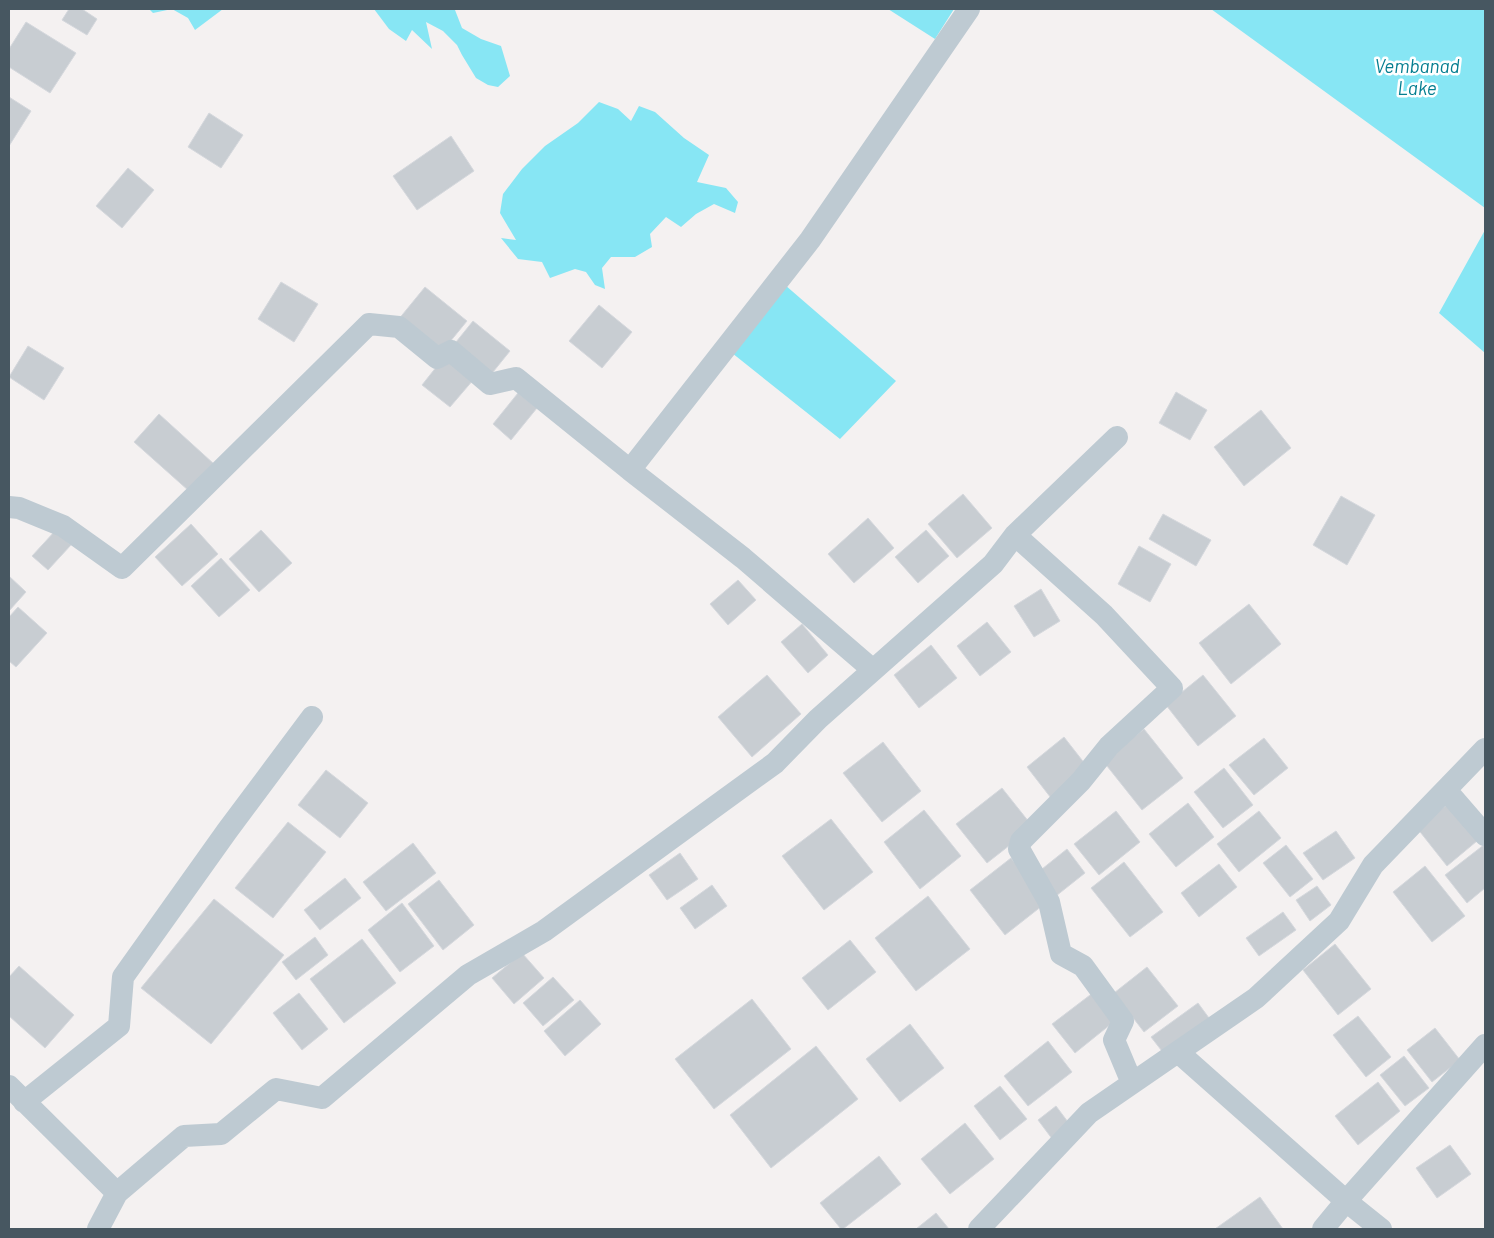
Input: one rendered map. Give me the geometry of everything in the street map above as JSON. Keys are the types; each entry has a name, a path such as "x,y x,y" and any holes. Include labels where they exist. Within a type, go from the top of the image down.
{"street":[{"path":"630,470 810,240 969,9"},
{"path":"9,507 18,508 64,526 122,568 369,324 399,327 436,358 451,351 490,384 516,378 743,558 874,670"},
{"path":"98,1229 117,1193 184,1136 221,1134 276,1089 322,1098 468,975 544,931 775,763 818,719 993,564 1015,536 1118,437"},
{"path":"1015,536 1104,615 1172,688 1109,746 1081,781 1021,841 1019,849 1049,902 1061,954 1083,966 1123,1020 1114,1040 1132,1083"},
{"path":"117,1193 16,1094 119,1026 123,976 312,717"},
{"path":"979,1229 1089,1113 1256,998 1339,921 1373,865 1485,749"},
{"path":"1446,790 1485,835"},
{"path":"1323,1229 1485,1044"},
{"path":"1178,1052 1346,1201 1381,1229"}],"water":[{"path":"149,9 172,9 153,13"},
{"path":"172,9 223,9 195,30 188,18"},
{"path":"374,9 455,10 462,28 481,39 501,46 510,76 498,87 488,85 476,78 457,45 443,31 426,22 432,49 412,30 406,41 389,29"},
{"path":"888,9 954,9 935,39"},
{"name":"Vembanad Lake","path":"1211,9 1485,9 1485,208"},
{"path":"599,102 618,109 631,121 639,106 655,112 684,138 709,155 697,182 726,188 738,202 735,213 714,204 696,214 681,227 666,217 650,234 652,247 635,257 611,257 602,268 605,289 595,285 586,272 575,269 550,278 542,262 518,259 501,238 516,240 500,213 503,194 522,169 545,146 578,123"},
{"path":"1485,230 1485,353 1439,313"},
{"path":"785,285 896,381 840,439 727,349"}],"building":[{"path":"69,9 82,9 97,19 87,35 62,20"},
{"path":"26,22 76,53 50,93 9,67 9,49"},
{"path":"9,97 31,111 9,146"},
{"path":"209,113 243,135 221,168 188,147"},
{"path":"451,136 474,171 417,210 393,176"},
{"path":"128,168 154,190 122,228 96,206"},
{"path":"281,282 318,304 294,342 258,319"},
{"path":"425,287 467,321 440,354 398,320"},
{"path":"599,305 632,332 602,368 569,341"},
{"path":"473,321 510,351 489,377 452,347"},
{"path":"28,346 64,368 44,400 9,377"},
{"path":"445,356 474,379 450,407 422,385"},
{"path":"1176,392 1207,410 1190,440 1159,423"},
{"path":"518,393 537,408 511,440 493,424"},
{"path":"1261,410 1291,448 1244,486 1214,447"},
{"path":"159,414 214,464 189,491 134,442"},
{"path":"963,494 992,528 957,558 928,524"},
{"path":"1341,496 1375,515 1347,565 1313,545"},
{"path":"1163,514 1211,540 1196,566 1149,539"},
{"path":"868,518 894,548 854,583 828,554"},
{"path":"191,524 218,554 182,586 155,557"},
{"path":"261,530 292,563 259,592 229,559"},
{"path":"926,530 949,556 918,583 895,557"},
{"path":"55,531 71,545 48,570 32,556"},
{"path":"1139,546 1171,564 1150,602 1118,584"},
{"path":"221,558 250,590 219,617 191,586"},
{"path":"9,576 26,592 9,611"},
{"path":"738,580 756,600 728,625 710,604"},
{"path":"1041,589 1060,621 1034,637 1014,606"},
{"path":"1249,604 1281,644 1231,684 1199,643"},
{"path":"18,607 47,633 16,667 9,661 9,617"},
{"path":"987,622 1011,652 980,676 957,646"},
{"path":"802,624 828,655 808,673 781,642"},
{"path":"931,645 957,678 919,708 894,675"},
{"path":"767,675 801,714 752,757 718,717"},
{"path":"1203,675 1236,716 1198,746 1166,705"},
{"path":"1144,729 1183,778 1142,810 1103,761"},
{"path":"1064,737 1089,769 1051,798 1027,767"},
{"path":"1264,738 1288,768 1254,795 1229,765"},
{"path":"883,742 921,791 882,822 843,773"},
{"path":"1224,768 1253,805 1223,828 1194,792"},
{"path":"326,770 368,803 340,838 298,805"},
{"path":"1002,788 1033,827 987,863 956,824"},
{"path":"1188,803 1214,837 1176,867 1149,834"},
{"path":"1448,804 1477,841 1447,866 1417,828"},
{"path":"924,810 961,856 920,889 884,842"},
{"path":"1116,811 1140,842 1099,875 1074,844"},
{"path":"1259,811 1281,838 1239,872 1217,844"},
{"path":"831,819 873,872 824,910 782,856"},
{"path":"288,822 326,852 273,918 235,888"},
{"path":"1336,831 1355,858 1323,880 1303,853"},
{"path":"413,843 436,873 386,911 363,882"},
{"path":"1485,844 1485,888 1467,903 1445,875"},
{"path":"1286,845 1313,879 1290,897 1263,863"},
{"path":"1067,849 1085,873 1056,896 1037,873"},
{"path":"680,853 698,879 667,900 649,875"},
{"path":"1011,858 1047,902 1005,935 970,890"},
{"path":"1124,862 1163,912 1130,937 1091,888"},
{"path":"1219,864 1237,887 1199,917 1181,893"},
{"path":"1425,866 1465,916 1432,942 1393,892"},
{"path":"345,878 361,898 320,930 304,910"},
{"path":"439,880 474,925 443,950 408,904"},
{"path":"712,885 727,906 695,929 680,908"},
{"path":"1317,886 1331,905 1310,921 1296,900"},
{"path":"928,896 970,949 916,991 875,938"},
{"path":"214,899 284,955 211,1044 141,988"},
{"path":"402,903 434,946 400,972 368,930"},
{"path":"1283,912 1296,930 1259,956 1246,938"},
{"path":"315,937 328,955 296,980 282,962"},
{"path":"362,939 396,983 344,1023 310,979"},
{"path":"850,940 876,972 828,1010 802,978"},
{"path":"1335,944 1371,989 1338,1015 1303,970"},
{"path":"522,953 544,978 514,1004 492,978"},
{"path":"19,966 74,1015 45,1048 9,1016 9,977"},
{"path":"1147,967 1178,1006 1144,1032 1114,993"},
{"path":"553,977 574,1000 543,1026 523,1003"},
{"path":"1094,992 1116,1020 1075,1053 1052,1024"},
{"path":"299,993 328,1029 302,1050 273,1013"},
{"path":"752,999 791,1049 714,1109 675,1059"},
{"path":"580,1000 601,1024 565,1056 544,1031"},
{"path":"1198,1003 1212,1022 1165,1055 1151,1037"},
{"path":"1358,1016 1391,1057 1366,1077 1333,1035"},
{"path":"910,1024 944,1068 900,1102 866,1059"},
{"path":"1435,1028 1460,1060 1432,1082 1407,1050"},
{"path":"1048,1041 1072,1072 1028,1106 1004,1076"},
{"path":"816,1046 858,1099 771,1168 730,1115"},
{"path":"1404,1056 1429,1088 1405,1106 1380,1075"},
{"path":"1378,1082 1400,1111 1358,1145 1335,1116"},
{"path":"1000,1086 1027,1119 1000,1140 974,1106"},
{"path":"1056,1106 1071,1126 1053,1140 1038,1120"},
{"path":"965,1123 994,1159 950,1194 921,1159"},
{"path":"1450,1145 1471,1174 1437,1198 1416,1168"},
{"path":"879,1156 901,1184 841,1229 820,1203"},
{"path":"1260,1197 1283,1229 1215,1229"},
{"path":"936,1213 949,1229 916,1229"}]}
